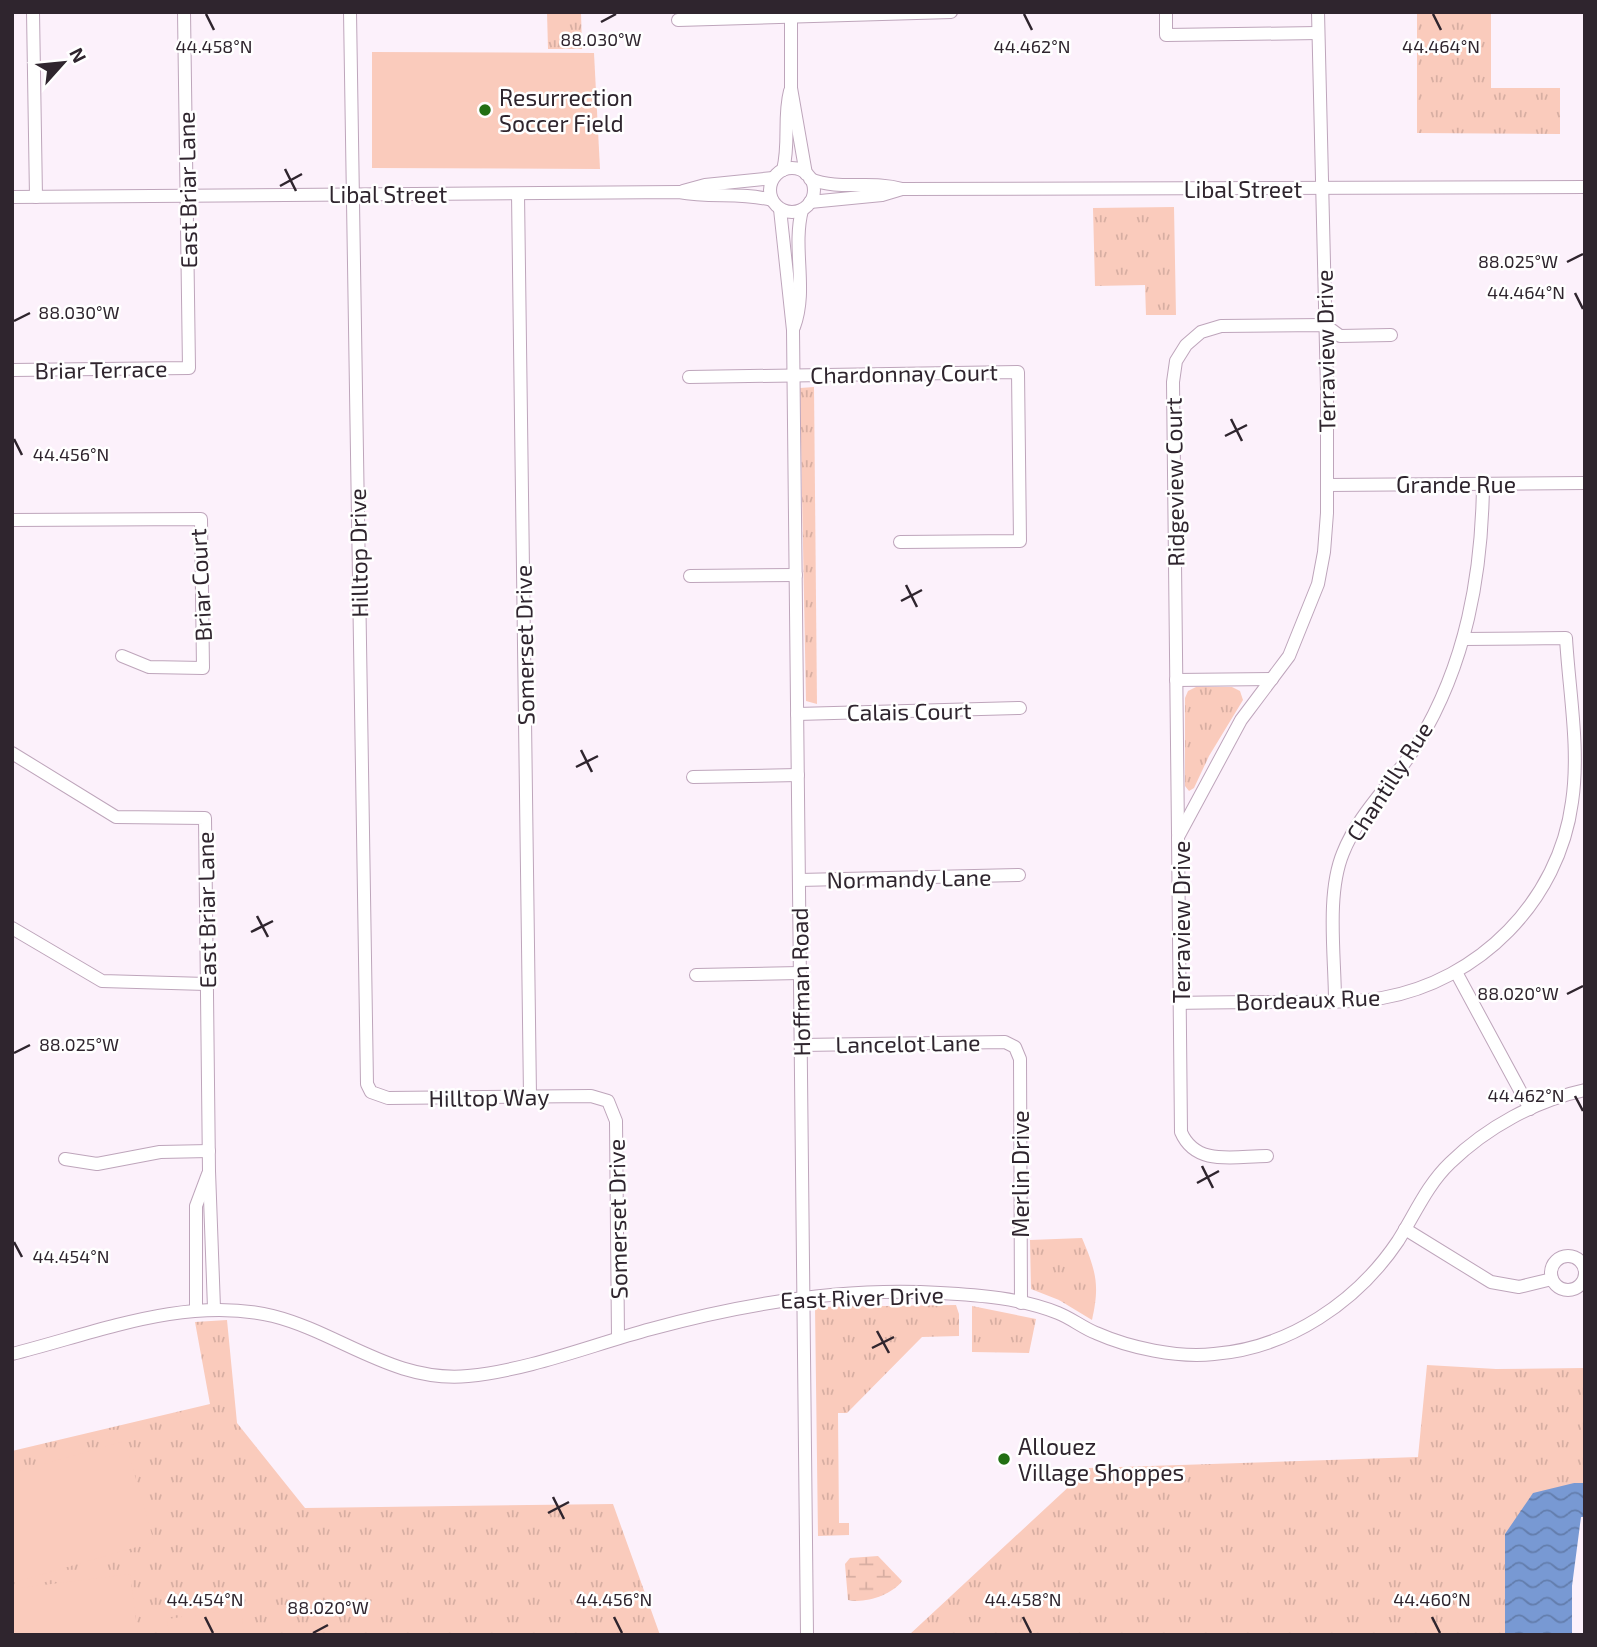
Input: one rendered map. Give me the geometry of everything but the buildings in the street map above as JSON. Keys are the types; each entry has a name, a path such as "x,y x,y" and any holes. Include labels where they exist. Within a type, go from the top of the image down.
{"street":[{"path":"33,12 36,197"},
{"name":"East Briar Lane","path":"184,12 189,369"},
{"name":"Hilltop Drive","path":"350,12 365,1074 371,1091"},
{"path":"678,20 951,12"},
{"path":"1166,12 1166,35 1318,33"},
{"name":"Terraview Drive","path":"1267,1156 1203,1156 1187,1147 1181,1132 1178,836 1218,758 1289,656 1318,584 1324,552 1327,485 1318,12"},
{"path":"791,15 791,88 808,176 814,190 806,206 790,212 776,204 770,189 788,151 785,111 791,88"},
{"path":"778,174 795,169 808,176"},
{"name":"Libal Street","path":"679,192 705,185 778,174"},
{"name":"Libal Street","path":"808,176 840,186 881,183 902,189 1585,187"},
{"name":"Libal Street","path":"806,206 883,195 902,189"},
{"name":"Libal Street","path":"12,197 679,192 705,197 753,195 776,204"},
{"name":"Somerset Drive","path":"518,194 530,1096"},
{"name":"Hoffman Road","path":"776,204 793,330 794,374 807,1635"},
{"name":"Hoffman Road","path":"793,330 800,304 795,240 806,206"},
{"name":"Ridgeview Court","path":"1178,836 1172,382 1176,361 1186,345 1201,332 1221,326 1325,325 1340,336 1391,335"},
{"name":"Briar Terrace","path":"12,370 189,369"},
{"name":"Chardonnay Court","path":"794,374 1018,372 1020,541 900,542"},
{"path":"688,377 794,374"},
{"name":"Grande Rue","path":"1327,485 1585,483"},
{"name":"Chantilly Rue","path":"1335,1001 1335,886 1343,853 1361,822 1418,744 1438,705 1464,639 1478,578 1483,484"},
{"name":"Briar Court","path":"12,520 201,519 203,668 149,667 122,656"},
{"path":"691,576 796,575"},
{"name":"Bordeaux Rue","path":"1180,1003 1335,1001 1401,994 1456,972 1479,958 1507,934 1545,884 1562,843 1572,804 1574,773 1566,638 1464,639"},
{"path":"1176,680 1272,679"},
{"name":"Calais Court","path":"797,714 1020,708"},
{"name":"East Briar Lane","path":"12,753 117,817 205,818 209,1171 215,1308"},
{"path":"693,777 798,775"},
{"name":"Normandy Lane","path":"799,880 1019,875"},
{"path":"12,928 102,981 206,984"},
{"path":"1456,972 1530,1109"},
{"path":"696,975 800,973"},
{"name":"Lancelot Lane","path":"801,1045 1005,1042 1015,1047"},
{"name":"Merlin Drive","path":"1015,1047 1020,1059 1021,1303"},
{"name":"East River Drive","path":"12,1354 173,1313 215,1308 289,1322 380,1362 424,1374 465,1376 507,1369 618,1338 774,1300 803,1296 934,1292 989,1296 1059,1313 1093,1332 1125,1344 1213,1354 1287,1334 1348,1300 1369,1280 1405,1229 1424,1194 1449,1164 1476,1141 1530,1109 1552,1098 1585,1090"},
{"name":"Hilltop Way","path":"371,1091 388,1098 591,1096 608,1101"},
{"name":"Somerset Drive","path":"608,1101 616,1121 618,1338"},
{"path":"65,1158 97,1164 160,1152 209,1151"},
{"name":"East Briar Lane","path":"196,1310 197,1206 209,1171"},
{"path":"1405,1229 1491,1282 1518,1287 1552,1279"}],"green space":[{"path":"547,12 581,12 582,49 548,49"},
{"path":"1417,12 1491,12 1491,88 1560,88 1560,134 1417,133"},
{"name":"Resurrection Soccer Field","path":"372,52 594,53 600,169 372,168"},
{"path":"1174,207 1176,315 1146,315 1145,285 1095,286 1093,208"},
{"path":"814,387 817,704 806,701 800,388"},
{"path":"1196,687 1232,687 1240,691 1243,700 1209,756 1194,788 1189,791 1185,786 1185,698 1188,691"},
{"path":"1082,1238 1095,1278 1096,1297 1092,1320 1059,1300 1031,1289 1030,1240"},
{"path":"956,1305 959,1314 959,1336 922,1337 847,1413 838,1413 839,1523 849,1523 849,1535 818,1536 815,1307"},
{"path":"972,1306 1036,1319 1029,1353 972,1352"},
{"path":"227,1320 237,1423 305,1508 613,1504 660,1635 12,1635 12,1451 210,1404 195,1322"},
{"path":"1427,1365 1496,1369 1585,1368 1585,1483 1574,1483 1505,1534 1505,1635 909,1635 1089,1468 1418,1457"},
{"path":"125,1441 154,1542 12,1583 12,1473"},
{"path":"878,1556 902,1581 892,1590 877,1597 862,1601 848,1600 845,1564 850,1558"},
{"path":"130,1574 138,1635 12,1635 12,1589"},
{"path":"241,1609 244,1635 169,1635 167,1619"}],"water":[{"path":"1585,1483 1585,1517 1581,1517 1572,1586 1572,1635 1505,1635 1505,1534 1533,1493"}],"place":[{"name":"Resurrection Soccer Field","path":"485,110"},
{"name":"Allouez Village Shoppes","path":"1004,1459"}]}
